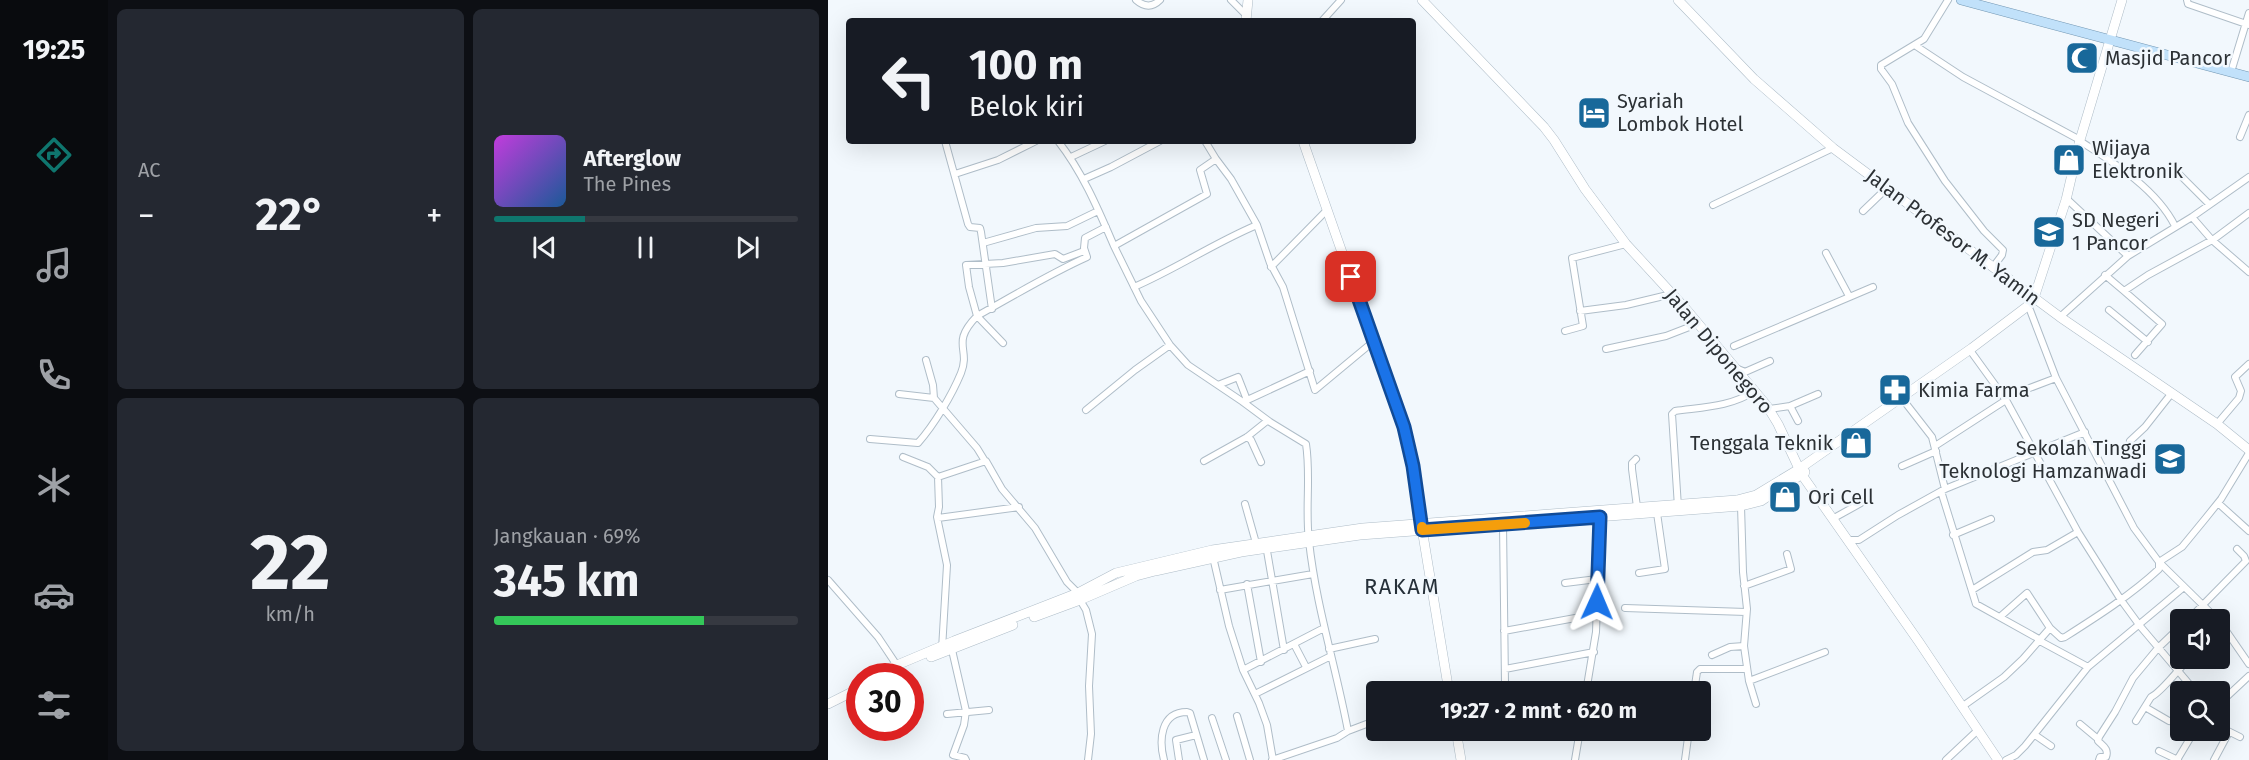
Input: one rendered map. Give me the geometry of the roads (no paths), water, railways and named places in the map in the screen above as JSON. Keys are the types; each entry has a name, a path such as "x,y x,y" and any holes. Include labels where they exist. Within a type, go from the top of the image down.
{"main road":[{"path":"1246,18 1248,0"},
{"name":"Jalan Diponegoro","path":"1422,0 1549,133 1585,189 1626,244 1755,391 1778,424 1801,472 1998,760"},
{"name":"Jalan Profesor M. Yamin","path":"1678,0 1754,79 1833,148 2035,299 2170,394 2217,424 2249,451"},
{"path":"1961,0 2249,77"},
{"path":"942,649 952,650 1119,577 1263,544 1422,527 1657,513 1749,498 1801,472 2030,310 2069,201 2082,141 2109,61 2122,0"},
{"path":"1304,144 1407,438 1447,681"},
{"path":"1508,522 1637,507 1741,506 1761,501 1973,351 2035,299 2077,166"},
{"path":"1159,566 1213,557 1263,544"},
{"path":"908,663 1079,596"},
{"path":"828,698 846,689"},
{"path":"828,704 846,695"},
{"path":"1458,741 1461,760"}],"street":[{"path":"1136,0 1140,4 1149,6 1160,0"},
{"path":"1231,0 1246,18"},
{"path":"1325,18 1341,0"},
{"path":"1948,0 1924,39 1916,46 1881,65 1881,69 1892,84 1908,123 1945,181 2002,250 2002,255 1994,267"},
{"path":"2187,0 2188,4 2247,24"},
{"path":"2231,72 2249,13"},
{"path":"1916,46 1963,77 2082,141 2113,163 2156,200 2175,226"},
{"path":"2240,137 2249,115"},
{"path":"946,144 968,224 972,228 980,228 992,309"},
{"path":"955,174 998,160 1030,144"},
{"path":"1060,144 1084,179 1145,308 1170,345 1188,366 1245,401 1267,421 1306,444 1308,538 1324,628 1348,731"},
{"path":"1071,158 1099,144"},
{"path":"1084,179 1154,144"},
{"path":"1207,144 1231,179 1257,225 1271,267 1283,287 1315,390 1374,341"},
{"path":"1713,205 1833,148"},
{"path":"1114,246 1207,194 1200,170 1216,159"},
{"path":"2179,174 2209,204"},
{"path":"2060,317 2128,256 2192,217 2249,177"},
{"path":"1863,211 1887,188"},
{"path":"2069,201 2128,256"},
{"path":"983,243 1036,228 1064,227 1098,210"},
{"path":"1271,267 1327,210"},
{"path":"2124,291 2212,240 2249,213"},
{"path":"2192,217 2212,240 2248,269"},
{"path":"1134,287 1225,239 1257,225"},
{"path":"870,439 917,443 942,408 962,370 963,334 977,316 1087,257 1084,250 1085,238 1106,227"},
{"path":"1565,331 1582,327 1572,258 1626,244"},
{"path":"1003,343 977,316 965,266 1055,254 1061,259 1084,250"},
{"path":"1826,253 1849,297"},
{"path":"2105,275 2162,324 2135,355"},
{"path":"1734,346 1873,287"},
{"path":"1580,311 1626,305 1672,294"},
{"path":"2030,310 2056,378 2134,528 2159,562 2207,609"},
{"path":"2109,310 2148,342"},
{"path":"1606,349 1666,336 1697,324"},
{"path":"1086,410 1170,345"},
{"path":"1973,351 2004,397 2078,532 2121,600 2170,661"},
{"path":"926,360 934,398 977,448 1002,489 1035,528 1086,610 1092,634 1089,686 1091,734 1088,760"},
{"path":"1738,369 1745,372 1770,361"},
{"path":"2217,424 2241,394 2235,377 2249,364"},
{"path":"1245,401 1310,371"},
{"path":"1218,385 1238,377 1245,401"},
{"path":"1902,466 1936,449 2004,397 2056,378"},
{"path":"1678,508 1672,414 1675,411 1741,400 1755,391"},
{"path":"899,394 934,398"},
{"path":"1768,410 1791,406 1818,394"},
{"path":"2130,441 2145,427 2170,394"},
{"path":"1904,401 1928,431 1936,449 1953,535 1977,604 2088,667"},
{"path":"1791,406 1798,421"},
{"path":"1204,461 1247,437 1267,421"},
{"path":"1848,540 1859,540 1877,527 1943,490 2085,432"},
{"path":"1247,437 1251,440 1261,462"},
{"path":"2159,562 2181,547 2218,503 2249,451"},
{"path":"903,457 928,468 938,477 938,518 947,565 942,649"},
{"path":"1636,459 1632,463 1632,469 1637,507"},
{"path":"938,477 985,461"},
{"path":"1834,518 1861,503"},
{"path":"2218,503 2249,531"},
{"path":"1245,504 1263,544 1273,579 1284,650"},
{"path":"1741,506 1746,612 1744,646 1749,681 1756,704"},
{"path":"938,518 1019,507"},
{"path":"1640,573 1665,569 1657,513"},
{"path":"1588,681 1594,652 1600,517"},
{"path":"1953,535 1991,519"},
{"path":"1504,681 1503,631 1508,522"},
{"path":"1972,590 2033,552 2047,550 2078,532"},
{"path":"2199,609 2246,561 2237,549"},
{"path":"1744,586 1791,569 1787,554"},
{"path":"1213,557 1243,670 1267,725 1276,760 1338,738 1348,731 1366,724"},
{"path":"2001,616 2027,593 2050,628 2064,638 2121,600 2159,569 2159,562"},
{"path":"1220,590 1314,573"},
{"path":"1565,583 1597,579"},
{"path":"828,580 878,637 895,663"},
{"path":"1247,584 1261,662"},
{"path":"2006,760 2016,755 2035,735 2088,667 2184,587"},
{"path":"1625,608 1746,612"},
{"path":"1503,631 1596,614"},
{"path":"1243,670 1324,628"},
{"path":"1963,706 2004,677 2050,628"},
{"path":"2098,739 2131,680 2170,637"},
{"path":"2230,638 2242,651 2249,664"},
{"path":"1255,694 1330,652 1375,639"},
{"path":"1294,644 1306,667"},
{"path":"1712,655 1730,647 1744,646"},
{"path":"2242,651 2249,649"},
{"path":"952,650 966,711 953,755 966,760"},
{"path":"1505,669 1594,652"},
{"path":"1749,681 1825,652"},
{"path":"1697,681 1699,670 1747,669"},
{"path":"2136,722 2152,696 2157,695 2177,669 2187,681"},
{"path":"2230,694 2249,676"},
{"path":"2145,707 2169,722"},
{"path":"947,714 989,710"},
{"path":"1164,760 1160,745 1161,733 1173,717 1182,712 1190,713 1204,760"},
{"path":"1237,716 1250,760"},
{"path":"1212,718 1226,760"},
{"path":"2080,724 2098,739 2107,751 2106,757 2102,759"},
{"path":"1946,760 1978,730"},
{"path":"2230,732 2240,737"},
{"path":"1179,760 1176,740 1196,735"},
{"path":"2035,735 2051,746"},
{"path":"1575,760 1578,741"},
{"path":"1685,760 1688,741"},
{"path":"2159,751 2178,760 2189,741"},
{"path":"2214,760 2224,741"}],"place":[{"name":"Masjid Pancor","path":"2082,58"},
{"name":"Syariah Lombok Hotel","path":"1594,113"},
{"name":"Wijaya Elektronik","path":"2069,160"},
{"name":"SD Negeri 1 Pancor","path":"2049,232"},
{"name":"Kimia Farma","path":"1895,390"},
{"name":"Tenggala Teknik","path":"1856,443"},
{"name":"Sekolah Tinggi Teknologi Hamzanwadi","path":"2170,459"},
{"name":"Ori Cell","path":"1785,497"}],"district":[{"name":"RAKAM","path":"1402,586"}]}
